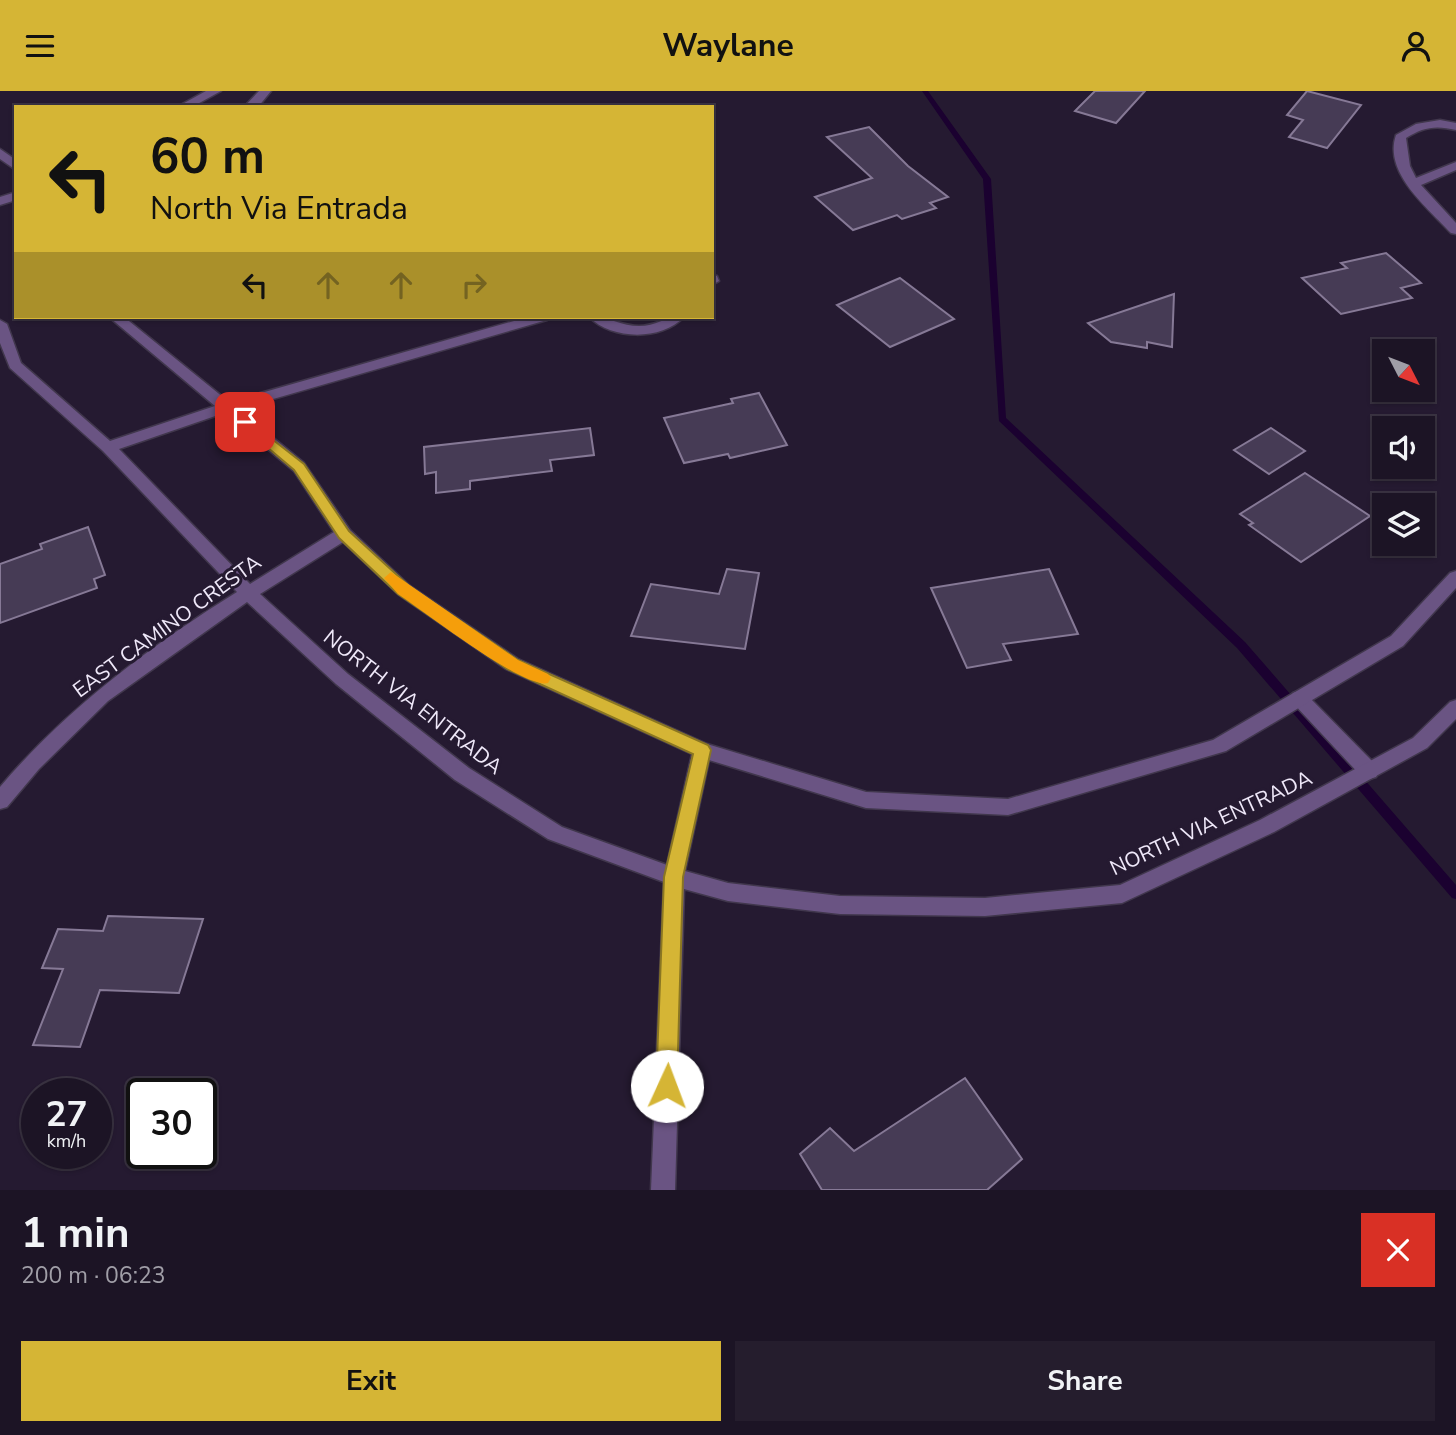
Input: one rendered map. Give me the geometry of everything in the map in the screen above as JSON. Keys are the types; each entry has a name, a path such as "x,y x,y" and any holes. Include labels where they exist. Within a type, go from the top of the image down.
{"street":[{"path":"187,105 215,91"},
{"path":"253,105 265,91"},
{"path":"1456,127 1445,123 1419,124 1400,137 1398,155 1407,178 1456,230"},
{"path":"0,153 14,164"},
{"path":"1413,184 1456,166"},
{"path":"118,319 299,467 344,534 404,590 512,664 702,750 866,800 1008,807 1122,776 1219,745 1397,641 1456,577"},
{"path":"108,447 228,407 535,319"},
{"path":"599,319 618,330 659,329 674,319"},
{"name":"NORTH VIA ENTRADA","path":"1,330 15,365 108,447 248,593 342,679 463,774 555,833 674,877 728,892 840,905 985,907 1122,894 1267,826 1420,743 1456,707"},
{"name":"EAST CAMINO CRESTA","path":"0,801 32,763 102,695 248,593 344,534"},
{"path":"1299,698 1369,771"},
{"path":"663,1190 674,877 702,750"}],"building":[{"path":"1095,91 1145,91 1116,123 1075,111"},
{"path":"1307,91 1361,105 1327,148 1289,137 1303,120 1287,115"},
{"path":"869,127 908,166 948,197 930,203 936,208 902,219 897,215 853,230 815,197 872,178 827,137"},
{"path":"1386,253 1421,283 1401,288 1412,298 1341,314 1302,278 1347,268 1341,263"},
{"path":"900,278 954,319 890,347 837,305"},
{"path":"1174,294 1172,347 1147,342 1147,348 1111,342 1088,323"},
{"path":"759,393 787,445 730,458 728,454 684,463 664,418 733,403 731,399"},
{"path":"590,428 594,455 550,460 552,471 470,481 470,489 436,493 436,472 425,474 424,447"},
{"path":"1271,428 1305,451 1269,474 1234,450"},
{"path":"1305,473 1370,516 1301,562 1249,525 1253,523 1240,514"},
{"path":"88,527 105,575 94,579 97,588 0,623 0,564 42,549 40,544"},
{"path":"727,569 759,573 745,649 631,636 651,584 719,594"},
{"path":"1049,569 1078,634 1003,644 1011,660 967,668 931,588"},
{"path":"108,916 203,919 179,993 100,990 80,1047 33,1045 63,969 42,968 58,929 103,931"},
{"path":"965,1078 1022,1159 987,1190 822,1190 800,1154 830,1128 854,1151"}],"waterway":[{"path":"925,91 987,179 1002,419 1241,645 1456,894"}],"slow traffic":[{"path":"391,578 404,590 512,664 543,678"}],"route":[{"path":"245,422 299,467 344,534 404,590 512,664 702,750 674,877 667,1086"}]}
